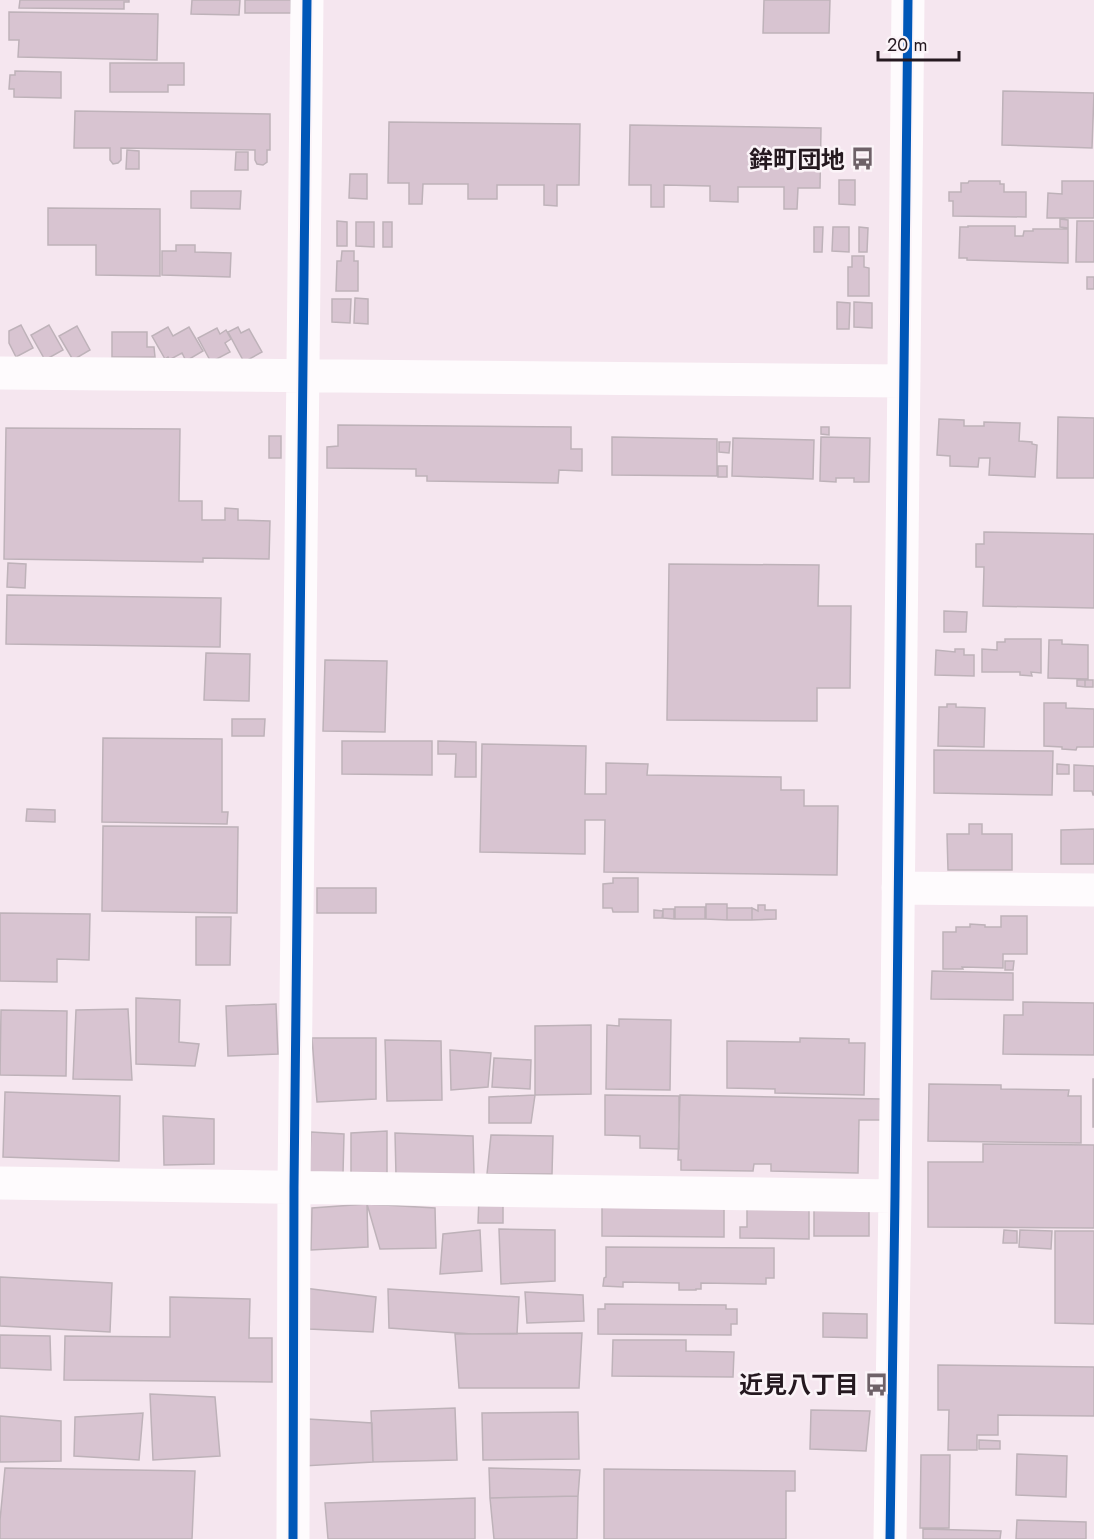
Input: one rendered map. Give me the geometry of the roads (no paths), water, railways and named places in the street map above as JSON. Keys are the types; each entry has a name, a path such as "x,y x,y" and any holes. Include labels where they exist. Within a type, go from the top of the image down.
{"street":[{"path":"293,1539 294,1187 307,0"},
{"path":"890,1539 908,0"},
{"path":"0,373 904,381"},
{"path":"898,888 1094,890"},
{"path":"0,1183 895,1196"}],"place":[{"name":"鉾町団地","path":"863,159"},
{"name":"近見八丁目","path":"877,1384"}]}
